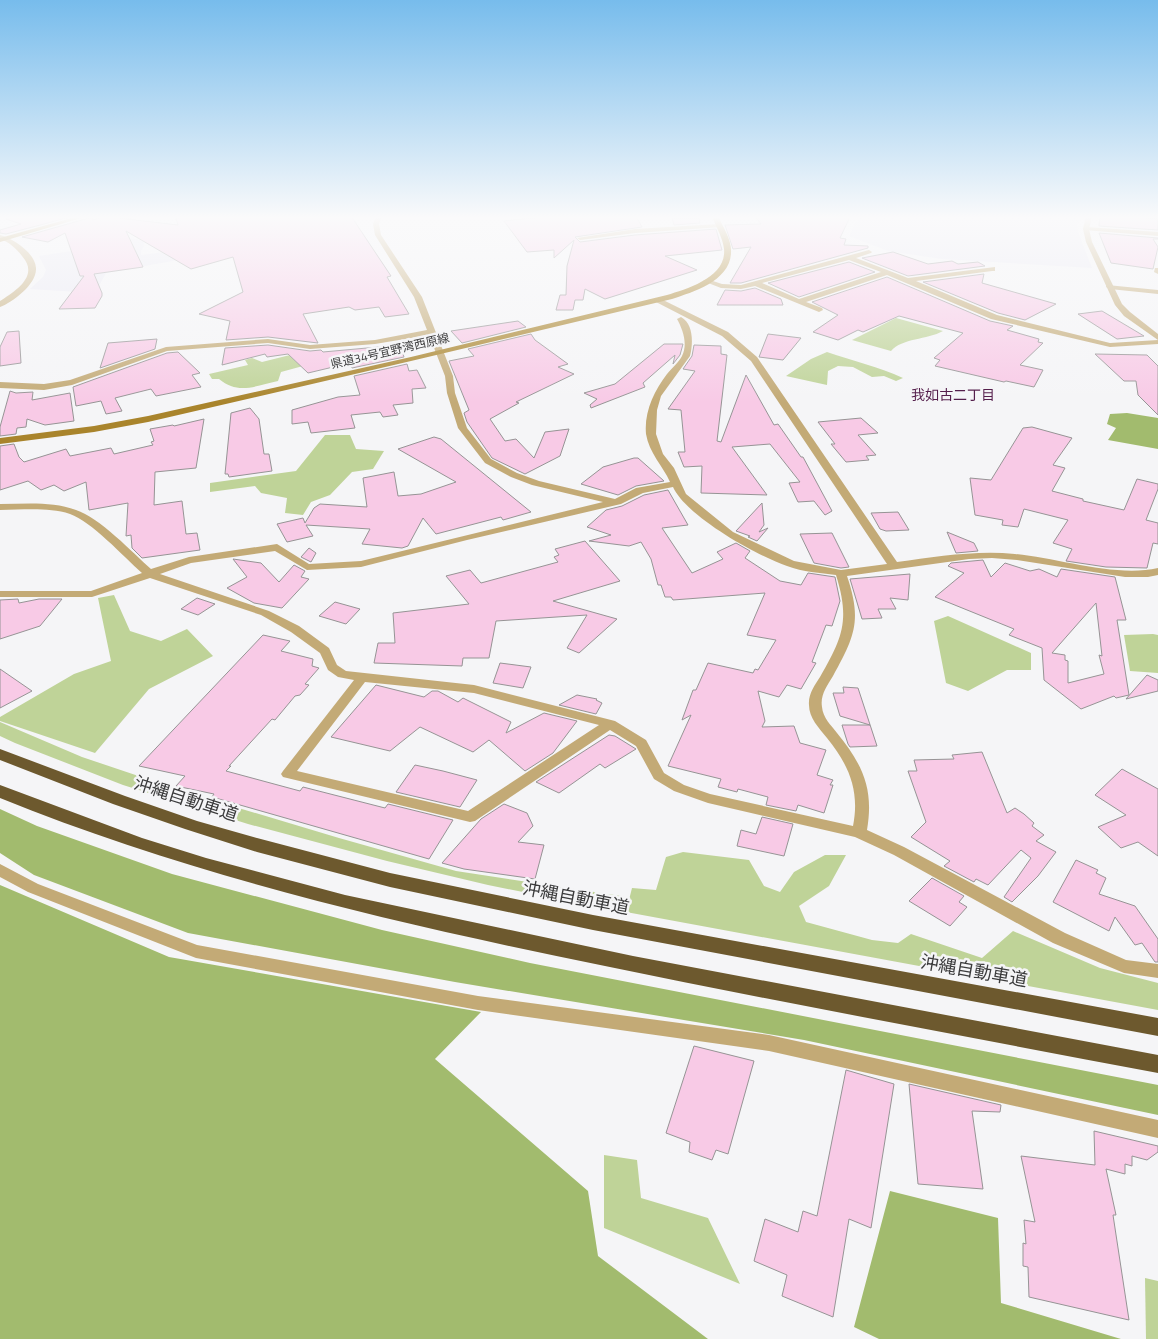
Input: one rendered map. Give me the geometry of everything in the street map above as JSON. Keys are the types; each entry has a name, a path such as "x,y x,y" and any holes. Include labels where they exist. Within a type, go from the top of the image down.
{"highway":[{"name":"沖縄自動車道","path":"0,754 191,825 322,862 471,898 644,933 1158,1027"},
{"path":"0,791 33,805 168,853 316,895 469,931 652,969 1158,1064"}],"main road":[{"name":"県道34号宜野湾西原線","path":"0,441 124,424 438,353 660,300 690,290 710,278"}],"street":[{"path":"0,305 22,288 30,278"},
{"path":"406,278 418,297 432,332 438,353 448,376 451,393 463,428 488,461 514,475 536,483 617,502"},
{"path":"707,281 734,287 773,278"},
{"path":"802,301 870,278"},
{"path":"902,278 988,314 1012,321 1110,345 1158,342"},
{"path":"907,280 919,278"},
{"path":"1106,278 1119,305 1127,314 1158,338"},
{"path":"756,283 802,301 819,310"},
{"path":"1110,287 1158,292"},
{"path":"660,300 715,328 736,342 754,359 895,567"},
{"path":"681,319 688,334 686,356 657,396 651,420 651,434 658,455 669,468 682,496 729,534 791,564 841,573 969,556 992,555 1017,557 1125,574 1148,574 1158,571"},
{"path":"688,334 715,328"},
{"path":"0,385 44,387 72,382 166,349 268,341 310,348 375,342 432,332"},
{"path":"0,594 92,594 189,560 277,547 307,567 361,564 457,539 617,502 640,490 675,484"},
{"path":"0,507 51,507 74,512 87,519 150,574 265,613 295,629 325,651 332,667 342,674 362,678 474,689 610,724 641,743 660,776 680,788 708,798 860,833 899,851 1059,938 1124,966 1158,971"},
{"path":"841,573 849,594 852,614 848,633 819,688 815,706 821,722 847,754 860,779 864,811 860,833"},
{"path":"362,678 288,774 470,817 610,724"},
{"path":"0,870 33,888 196,951 478,1003 769,1043 1158,1129"}],"shaded area":[{"path":"41,278 103,278 95,293 30,289"}],"green space":[{"path":"896,318 943,331 908,341 891,351 852,340"},
{"path":"827,352 903,378 896,381 884,376 872,377 853,367 838,366 828,371 827,385 786,376 811,359"},
{"path":"290,355 325,360 281,372 278,381 247,388 233,387 219,379 212,379 209,374 248,365 245,360 252,358 262,362"},
{"path":"1127,413 1158,418 1158,449 1108,440 1116,428 1107,424 1110,414"},
{"path":"325,435 350,435 356,449 384,451 373,469 352,472 330,495 311,502 303,515 285,513 287,498 261,493 255,486 210,492 210,483 296,471"},
{"path":"114,595 130,631 161,641 187,629 213,656 149,689 95,753 0,721 0,717 74,674 111,661 98,598"},
{"path":"948,616 1031,653 1031,670 1007,670 968,691 946,683 934,621"},
{"path":"1124,635 1158,635 1158,673 1130,671"},
{"path":"0,722 82,757 195,795 456,871 621,896 618,911 488,885 387,861 248,824 123,785 15,743 0,736"},
{"path":"0,809 37,826 172,874 382,930 530,963 1158,1085 1158,1115 804,1040 455,982 188,933 34,875 0,853"},
{"path":"683,852 749,860 764,886 780,892 794,872 825,855 846,855 829,886 799,906 806,922 872,940 898,943 911,934 982,958 1013,931 1100,968 1158,983 1158,1010 626,912 632,888 656,890 666,857"},
{"path":"0,885 169,957 481,1012 435,1059 588,1191 598,1256 708,1339 0,1339"},
{"path":"604,1155 637,1160 641,1198 708,1218 740,1284 604,1228"},
{"path":"890,1191 998,1218 1001,1303 1121,1339 879,1339 854,1327"},
{"path":"1145,1278 1158,1281 1158,1339 1146,1339"}],"building":[{"path":"82,278 96,278 102,296 95,308 59,309"},
{"path":"239,278 388,278 409,314 385,317 379,307 355,310 349,307 303,314 318,343 268,337 226,340 230,321 199,314 243,292"},
{"path":"567,278 670,278 605,299 585,289 583,300 575,300 573,310 556,310 560,295 566,295"},
{"path":"733,278 757,278 741,283 730,283"},
{"path":"785,278 855,278 799,297 768,283"},
{"path":"883,278 890,278 990,321 1013,326 1007,330 1039,339 1038,342 1043,343 1020,365 1043,370 1034,387 935,366 940,360 934,358 963,333 899,316 863,332 858,330 838,340 813,332 838,315 812,302"},
{"path":"950,278 983,278 982,283 1056,304 1025,320 998,313 923,282"},
{"path":"755,288 781,299 783,305 717,305 725,290 741,291"},
{"path":"1102,311 1144,336 1117,339 1078,314"},
{"path":"518,321 526,327 462,343 451,331"},
{"path":"19,331 21,363 0,366 0,347 7,332"},
{"path":"531,334 535,340 568,364 558,367 574,374 516,402 519,403 490,419 505,441 516,439 534,458 545,432 569,429 560,456 525,474 492,458 467,422 464,413 469,410 449,361 474,356 468,349"},
{"path":"768,334 801,338 783,360 759,357"},
{"path":"157,339 155,349 100,368 108,343"},
{"path":"664,344 683,344 680,355 673,364 675,355 643,383 645,387 591,408 590,405 597,399 584,393 615,384"},
{"path":"268,345 310,351 321,350 323,352 400,345 404,357 352,368 350,363 308,373 288,354 267,357 265,354 222,365 225,348"},
{"path":"694,345 721,346 721,354 727,355 717,441 721,442 746,375 774,425 778,424 801,457 803,457 832,511 825,515 814,501 798,502 789,483 800,482 770,444 732,447 767,495 701,493 702,466 684,467 678,452 685,452 681,410 668,409 695,371 683,369 692,356"},
{"path":"178,352 200,373 192,375 201,387 156,396 151,389 115,398 122,411 106,414 101,401 76,406 73,387 167,353"},
{"path":"1095,354 1147,355 1158,366 1158,415 1138,395 1136,381 1124,381"},
{"path":"407,364 409,371 417,370 426,388 412,389 413,403 393,405 398,415 383,417 380,412 351,415 355,428 311,433 308,422 292,424 292,410 338,397 360,395 354,376"},
{"path":"10,391 16,393 33,392 32,400 70,393 74,421 45,425 27,419 26,427 17,428 16,434 0,436 0,427"},
{"path":"250,408 259,419 264,454 269,454 272,471 229,477 228,474 225,474 231,413"},
{"path":"861,418 878,433 858,435 876,455 866,456 869,460 846,462 831,444 835,444 818,422"},
{"path":"204,419 196,468 155,472 154,505 182,501 186,534 197,533 200,550 142,558 132,548 131,535 126,536 128,503 89,510 86,482 64,491 54,485 41,490 28,481 0,490 0,446 14,444 19,457 24,462 66,449 70,456 111,448 114,454 153,445 151,442 154,441 150,429"},
{"path":"1032,427 1072,438 1053,465 1065,468 1052,491 1083,499 1083,501 1124,510 1137,479 1158,484 1158,489 1146,520 1158,523 1158,544 1153,543 1147,568 1106,567 1066,561 1072,549 1053,543 1068,520 1024,509 1018,527 1002,525 1003,520 975,515 970,478 991,480 1023,428"},
{"path":"434,437 441,439 531,512 503,520 501,517 436,534 423,518 408,546 402,548 362,544 370,529 306,525 313,536 287,542 277,524 303,518 305,523 314,508 320,504 367,507 363,478 394,472 398,496 421,494 456,482 398,449"},
{"path":"638,458 664,481 636,486 618,495 581,484 603,467"},
{"path":"668,490 688,525 662,528 692,573 723,559 717,552 736,543 750,551 745,558 780,581 801,585 808,573 835,577 840,601 832,626 826,625 812,662 816,663 801,689 787,685 779,697 758,691 765,721 762,727 794,726 800,743 826,750 817,775 833,780 830,785 833,785 824,813 798,805 796,811 766,805 768,797 738,789 737,792 718,787 721,779 668,766 691,715 682,720 693,690 696,690 708,663 753,673 755,669 758,670 776,640 747,635 765,593 673,600 671,597 665,597 661,585 658,585 651,559 641,542 629,546 589,541 611,535 587,527 606,510 622,506 644,495"},
{"path":"762,503 764,525 759,532 768,528 757,541 748,537 750,536 736,531"},
{"path":"898,512 909,530 886,531 880,529 871,513"},
{"path":"947,532 974,543 978,551 956,553"},
{"path":"832,533 849,567 841,568 814,563 800,534"},
{"path":"585,541 620,581 553,601 617,619 579,653 567,648 587,615 496,621 489,658 463,658 462,666 374,663 378,643 395,643 393,613 469,604 446,576 470,570 481,583 558,562 554,557 559,555 555,549"},
{"path":"309,548 316,553 311,562 301,557"},
{"path":"233,559 261,563 279,582 294,565 305,571 301,577 309,579 282,608 254,603 227,588 247,577"},
{"path":"983,560 991,577 1005,563 1030,571 1039,569 1057,577 1061,569 1115,577 1126,620 1117,620 1129,695 1116,698 1114,696 1081,709 1044,680 1042,648 1009,635 1014,629 935,597 964,573 948,566 951,563","holes":["1096,603 1102,656 1099,655 1104,674 1068,683 1068,661 1065,660 1065,655 1052,653"]},
{"path":"910,574 908,600 890,598 896,609 878,609 882,618 862,619 850,579"},
{"path":"197,598 215,604 198,615 181,609"},
{"path":"18,599 19,603 39,599 62,599 40,626 0,639 0,600"},
{"path":"335,602 360,609 346,624 319,616"},
{"path":"263,635 290,641 281,651 313,659 312,666 319,668 305,684 309,685 300,695 295,696 275,720 272,719 226,771 300,791 303,787 385,808 388,804 453,820 429,859 212,797 214,794 176,786 185,776 139,766"},
{"path":"500,663 531,667 523,688 493,683"},
{"path":"0,669 32,691 0,708"},
{"path":"1147,675 1158,680 1158,691 1126,699"},
{"path":"376,685 424,697 432,691 438,691 458,702 463,698 511,722 506,733 544,713 577,721 553,753 525,771 489,740 473,752 420,727 390,751 331,737"},
{"path":"843,687 858,688 877,746 850,747 848,744 842,725 870,725 840,716 833,693 844,693"},
{"path":"577,695 597,699 602,703 596,714 559,705"},
{"path":"609,735 615,736 636,749 605,768 600,764 559,793 536,782"},
{"path":"982,752 1007,813 1015,808 1024,814 1034,823 1032,826 1044,835 1036,841 1056,852 1038,876 1012,902 1004,897 1031,858 1021,850 988,885 976,879 974,882 944,866 950,861 911,837 926,822 908,771 917,771 914,760 954,759 952,755"},
{"path":"415,765 477,780 460,807 396,792"},
{"path":"1122,769 1158,789 1158,856 1138,842 1121,848 1098,827 1126,815 1095,795"},
{"path":"504,804 527,813 533,826 518,842 544,845 535,879 464,869 442,863 481,819"},
{"path":"762,817 793,824 784,856 737,846 741,830 756,834"},
{"path":"1076,860 1098,870 1096,873 1106,878 1099,894 1135,906 1158,939 1158,962 1155,962 1142,943 1135,945 1115,917 1109,931 1053,902"},
{"path":"932,878 964,896 959,902 967,907 950,926 909,901"},
{"path":"694,1046 754,1061 728,1154 716,1150 712,1160 689,1152 690,1142 666,1133"},
{"path":"846,1070 894,1084 871,1228 849,1219 833,1317 782,1296 787,1275 754,1261 765,1219 798,1232 803,1211 817,1216"},
{"path":"909,1084 1001,1105 1000,1112 972,1111 983,1189 918,1184"},
{"path":"1094,1131 1158,1146 1158,1152 1147,1160 1132,1156 1132,1166 1125,1164 1125,1174 1106,1169 1116,1215 1113,1215 1129,1320 1029,1297 1028,1267 1023,1266 1023,1243 1026,1244 1024,1220 1035,1222 1021,1156 1095,1165"}],"district":[{"name":"我如古二丁目","path":"953,395"}]}
